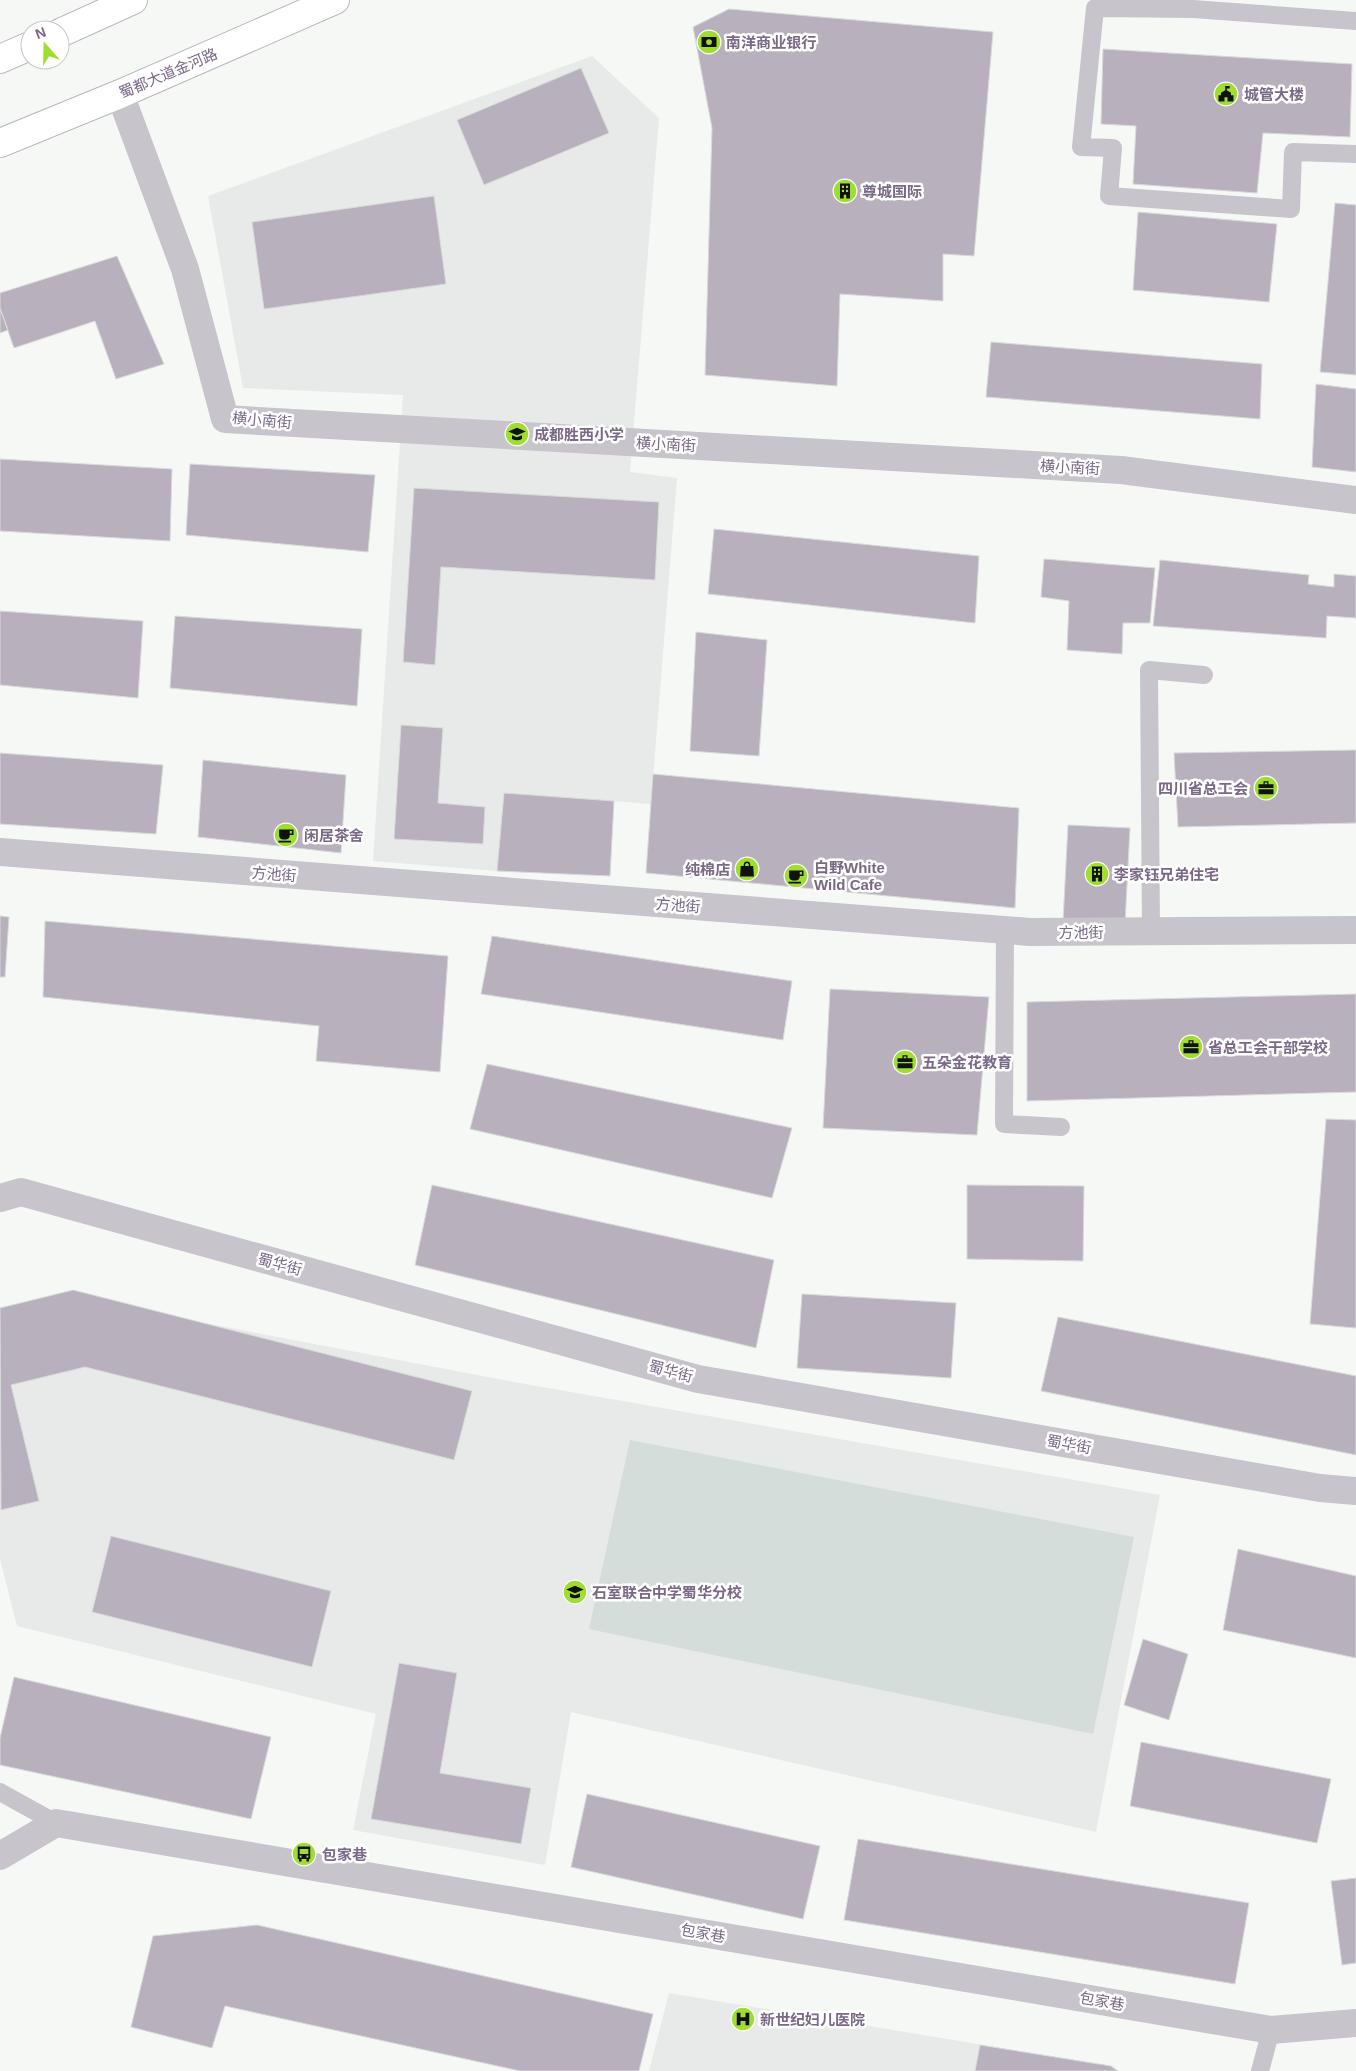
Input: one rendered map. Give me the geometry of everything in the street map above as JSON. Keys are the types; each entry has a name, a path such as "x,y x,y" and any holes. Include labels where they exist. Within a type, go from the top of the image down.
{"main road":[{"path":"70,28 133,0"},
{"name":"蜀都大道金河路","path":"0,143 120,94 335,0"},
{"path":"0,59 20,50"}],"street":[{"name":"横小南街","path":"120,94 185,268 226,419 1121,470 1356,500"},
{"name":"方池街","path":"0,852 1030,932 1356,930"},
{"name":"蜀华街","path":"0,1198 21,1192 698,1379 1310,1486 1356,1491"},
{"path":"0,1856 56,1823"},
{"name":"包家巷","path":"56,1823 1271,2030 1356,2023"}],"lane":[{"path":"1356,21 1193,4 1095,8 1081,147 1113,148 1109,196 1290,209 1293,152 1356,154"},
{"path":"1150,932 1149,670 1204,675"},
{"path":"1005,930 1004,1124 1061,1127"},
{"path":"0,1792 56,1823"},
{"path":"1260,2071 1271,2030"}],"shaded area":[{"name":"成都胜西小学","path":"592,56 659,118 630,472 677,478 651,804 504,793 497,871 373,861 403,395 243,388 208,196"},
{"name":"石室联合中学蜀华分校","path":"100,1303 514,1382 1160,1495 1096,1832 571,1712 545,1865 353,1830 376,1714 17,1626 0,1559 0,1331"},
{"path":"630,1440 1134,1537 1093,1734 589,1629"},
{"name":"新世纪妇儿医院","path":"669,1993 1111,2066 1118,2071 649,2071"}],"building":[{"name":"尊城国际","path":"729,9 993,32 974,256 943,254 943,301 840,294 837,386 705,375 712,128 693,27"},
{"name":"城管大楼","path":"1103,49 1352,64 1350,137 1263,133 1257,193 1133,184 1136,126 1101,124"},
{"path":"581,68 609,133 484,185 457,120"},
{"path":"434,196 446,284 264,309 252,222"},
{"path":"1335,203 1356,205 1356,375 1320,372"},
{"path":"1138,212 1277,224 1269,302 1133,290"},
{"path":"117,256 164,364 116,379 95,321 14,348 0,308 0,293"},
{"path":"0,308 8,330 0,333"},
{"path":"991,342 1262,364 1260,419 986,397"},
{"path":"1316,384 1356,389 1356,472 1312,467"},
{"path":"0,459 172,469 170,541 0,531"},
{"path":"190,464 375,475 368,552 186,535"},
{"path":"414,488 659,502 655,580 441,567 435,665 403,662"},
{"path":"714,529 979,556 975,623 708,594"},
{"path":"1044,559 1155,568 1150,623 1123,623 1122,654 1067,650 1069,601 1041,597"},
{"path":"1160,560 1309,575 1308,584 1334,587 1334,574 1356,576 1356,618 1327,616 1326,638 1153,626"},
{"path":"0,611 143,621 138,698 0,685"},
{"path":"175,616 362,629 357,706 170,688"},
{"path":"696,632 767,640 759,756 690,751"},
{"path":"401,725 443,728 438,803 485,807 483,844 394,839"},
{"name":"四川省总工会","path":"1356,750 1356,823 1178,827 1174,753"},
{"path":"0,753 163,765 156,834 0,824"},
{"path":"203,760 346,775 341,853 198,837"},
{"path":"653,774 1019,808 1015,908 646,873"},
{"path":"504,793 614,801 610,876 497,871"},
{"name":"李家钰兄弟住宅","path":"1068,825 1130,828 1125,924 1063,921"},
{"path":"0,916 9,917 5,977 0,977"},
{"path":"45,921 448,956 440,1072 316,1061 319,1026 43,997"},
{"path":"492,936 792,981 783,1040 481,994"},
{"name":"五朵金花教育","path":"830,989 989,997 977,1135 823,1128"},
{"name":"省总工会干部学校","path":"1356,994 1356,1092 1027,1101 1027,1002"},
{"path":"487,1064 792,1128 772,1198 470,1129"},
{"path":"1326,1119 1356,1120 1356,1328 1310,1324"},
{"path":"432,1185 774,1260 756,1348 415,1265"},
{"path":"967,1185 1084,1186 1083,1261 967,1259"},
{"path":"73,1290 472,1391 454,1460 85,1367 11,1385 39,1501 1,1510 0,1308"},
{"path":"802,1294 956,1303 951,1378 797,1368"},
{"path":"1058,1317 1356,1376 1356,1455 1041,1391"},
{"path":"111,1536 331,1591 312,1667 92,1612"},
{"path":"1238,1549 1356,1576 1356,1658 1223,1630"},
{"path":"1143,1639 1188,1654 1169,1720 1124,1705"},
{"path":"399,1663 457,1673 440,1773 531,1788 521,1844 371,1819"},
{"path":"14,1677 271,1737 251,1819 0,1765 0,1738"},
{"path":"1141,1742 1331,1779 1317,1843 1130,1806"},
{"path":"587,1794 820,1846 803,1919 571,1867"},
{"path":"858,1839 1249,1903 1235,1984 844,1920"},
{"path":"1356,1878 1356,1963 1342,1965 1331,1881"},
{"path":"257,1925 653,2014 639,2071 520,2071 225,2006 212,2048 131,2027 153,1936"},
{"path":"980,2045 1111,2066 1118,2071 975,2071"}],"place":[{"name":"南洋商业银行","path":"709,42"},
{"name":"城管大楼","path":"1226,94"},
{"name":"尊城国际","path":"845,191"},
{"name":"成都胜西小学","path":"517,434"},
{"name":"四川省总工会","path":"1266,788"},
{"name":"闲居茶舍","path":"286,835"},
{"name":"纯棉店","path":"747,869"},
{"name":"李家钰兄弟住宅","path":"1097,874"},
{"name":"白野White Wild Cafe","path":"796,876"},
{"name":"省总工会干部学校","path":"1191,1047"},
{"name":"五朵金花教育","path":"905,1062"},
{"name":"石室联合中学蜀华分校","path":"575,1592"},
{"name":"包家巷","path":"304,1854"},
{"name":"新世纪妇儿医院","path":"743,2019"}]}
